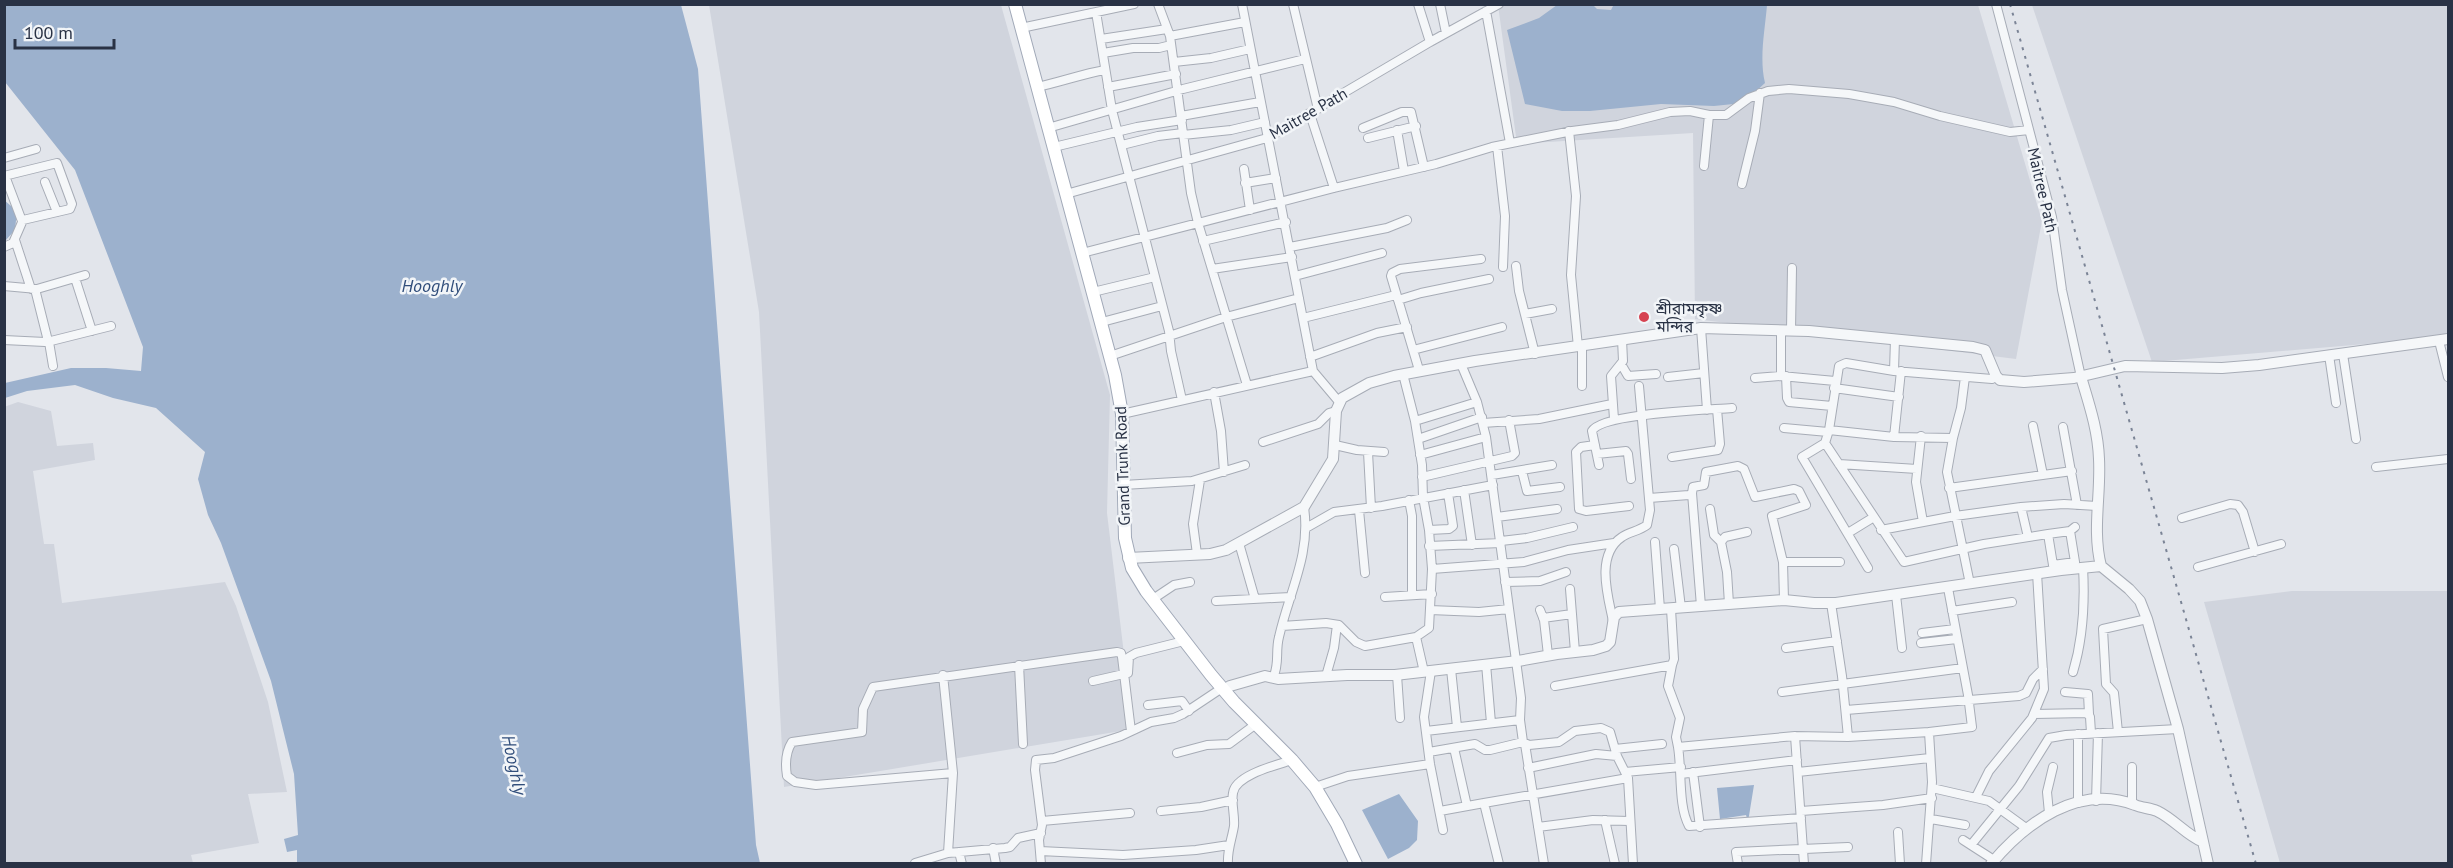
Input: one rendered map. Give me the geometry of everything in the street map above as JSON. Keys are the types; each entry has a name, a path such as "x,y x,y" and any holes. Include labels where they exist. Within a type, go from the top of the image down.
{"main road":[{"name":"Grand Trunk Road","path":"1016,4 1102,322 1122,414 1125,538 1128,558 1137,578 1223,689 1315,787 1329,809 1356,864"}],"street":[{"path":"1021,28 1093,10 1134,4"},
{"path":"1158,4 1169,36 1174,62 1191,193 1198,223 1247,385"},
{"path":"1242,4 1253,71 1286,222 1313,371 1338,407"},
{"path":"1293,4 1318,108"},
{"path":"1418,4 1430,42"},
{"path":"1440,4 1446,33"},
{"name":"Maitree Path","path":"1066,194 1267,138 1499,4"},
{"name":"Maitree Path","path":"1996,4 2052,217 2062,290 2080,377"},
{"path":"1093,10 1101,39 1112,110 1131,176 1144,238 1170,336 1182,400"},
{"path":"1486,11 1510,143"},
{"path":"1101,39 1169,36 1245,22"},
{"path":"1103,53 1133,48 1159,48 1169,36"},
{"path":"1174,62 1211,58 1250,49"},
{"path":"1048,128 1179,90 1305,59"},
{"path":"1037,87 1105,70"},
{"path":"1108,87 1176,74"},
{"path":"1082,253 1424,167 1510,143 1569,131 1618,125 1670,112 1690,111 1709,115 1726,115 1760,93 1789,89 1850,94 1894,102 1940,116 2010,132 2029,130"},
{"path":"1742,184 1755,131 1760,93"},
{"path":"1054,147 1118,131 1260,102"},
{"path":"1363,128 1408,111 1413,116 1416,126 1424,167"},
{"path":"1310,114 1335,188"},
{"path":"1704,166 1709,115"},
{"path":"1122,145 1158,136 1232,130 1265,122"},
{"path":"1368,138 1416,126"},
{"path":"1396,130 1404,171"},
{"path":"1569,131 1576,196 1571,275 1580,346 1582,386"},
{"path":"1497,146 1505,216 1503,267"},
{"path":"4,158 36,149"},
{"path":"4,247 11,245 15,240 22,221 5,176 36,166 58,163 72,204 70,209 22,221"},
{"path":"1244,169 1250,210"},
{"path":"1245,183 1275,178"},
{"path":"45,182 57,212"},
{"path":"1290,247 1387,228 1407,220"},
{"path":"1203,241 1286,222"},
{"path":"15,240 33,289 48,339 53,366"},
{"path":"1295,276 1382,253"},
{"path":"1212,269 1292,257"},
{"path":"1419,370 1391,276 1395,271 1481,259"},
{"path":"1516,266 1535,354"},
{"path":"1792,268 1783,376 1787,398 1789,402 1832,406"},
{"path":"4,286 33,289 85,275"},
{"path":"1094,292 1155,277"},
{"path":"75,278 92,331"},
{"path":"1303,318 1489,279"},
{"path":"1110,356 1226,317 1299,298"},
{"path":"1102,322 1162,306"},
{"path":"1525,314 1552,309"},
{"path":"4,340 48,342 111,326"},
{"path":"1310,357 1377,333 1407,327"},
{"path":"1413,350 1503,327"},
{"path":"1701,328 1707,410"},
{"path":"1128,558 1226,550 1304,507 1333,459 1338,407 1342,398 1369,383 1419,370 1701,328 1786,330 1973,347 1985,350 2000,380 2024,382 2080,377 2125,366 2222,368 2263,365 2444,340 2448,377"},
{"path":"1614,419 1611,376 1621,364 1624,354 1622,339"},
{"path":"1894,437 1899,398 1895,339"},
{"path":"2343,354 2356,440"},
{"path":"2329,355 2336,403"},
{"path":"1868,568 1802,457 1825,443 1837,369 1846,363 1898,371 1992,379"},
{"path":"1461,364 1477,402 1486,437 1521,698 1520,720 1544,864"},
{"path":"1621,364 1628,376 1656,374"},
{"path":"1122,414 1313,371"},
{"path":"1668,377 1704,373"},
{"path":"1282,627 1326,623 1337,625 1356,642 1365,646 1416,637 1429,628 1432,569 1429,530 1415,421 1403,374"},
{"path":"1755,378 1783,376 1835,384 1899,398"},
{"path":"1965,377 1961,408 1947,472 1970,584"},
{"path":"2080,377 2093,415 2099,458 2097,506 2098,553 2101,566 2140,601 2147,619 2178,729 2208,864"},
{"path":"1432,569 1524,562 1568,550 1614,543 1647,525 1649,498 1640,386"},
{"path":"1214,392 1221,431 1224,472"},
{"path":"1415,421 1477,402"},
{"path":"1418,439 1482,420 1539,419 1612,404"},
{"path":"1263,442 1318,424 1338,407"},
{"path":"1599,465 1592,431 1594,427 1614,419 1732,408"},
{"path":"1672,457 1718,450 1720,444 1718,409"},
{"path":"1422,477 1514,455 1509,420"},
{"path":"2033,426 2043,476"},
{"path":"2063,427 2077,505"},
{"path":"1784,428 1894,437 1953,438"},
{"path":"1921,436 1916,482 1923,522"},
{"path":"1420,455 1486,437"},
{"path":"1825,443 1904,562 1964,548 2072,529 2075,562 2053,565 2048,534"},
{"path":"1335,445 1368,452 1384,452"},
{"path":"1629,506 1586,511 1579,509 1576,452 1581,447 1626,450 1631,479"},
{"path":"1368,452 1371,508"},
{"path":"2376,467 2448,459"},
{"path":"1839,464 1917,468"},
{"path":"1123,485 1200,480 1245,465"},
{"path":"1306,528 1334,512 1371,508 1464,490 1522,471 1552,465"},
{"path":"1701,606 1693,487 1704,485 1706,472 1738,466 1744,469 1755,496 1794,489 1799,491 1806,505 1772,516 1783,562 1784,600"},
{"path":"1522,471 1527,491 1560,487"},
{"path":"1949,488 2072,471"},
{"path":"1197,554 1193,524 1200,480"},
{"path":"1464,490 1472,545"},
{"path":"1429,530 1449,529 1453,526 1448,493"},
{"path":"1649,498 1692,493"},
{"path":"1409,500 1412,516 1412,594"},
{"path":"2182,518 2230,504 2238,505 2243,512 2255,552"},
{"path":"1881,530 1955,516 2021,507 2097,506"},
{"path":"1273,678 1278,668 1277,644 1304,553 1306,528 1304,507"},
{"path":"2021,507 2028,537"},
{"path":"1497,517 1557,509"},
{"path":"1710,509 1714,535 1721,542 1727,572 1729,604"},
{"path":"1359,510 1365,573"},
{"path":"1848,533 1874,517"},
{"path":"1429,546 1501,542 1573,527"},
{"path":"1721,542 1725,537 1748,532"},
{"path":"1655,542 1670,608 1674,658 1668,686 1680,718 1676,737 1687,824 1700,827 1883,805 1932,793 1976,797 1989,801 2026,828"},
{"path":"1239,543 1255,599"},
{"path":"1041,864 1042,821 1035,770 1036,760 1054,758 1121,736 1151,722 1174,718 1223,689 1265,676 1273,678 1397,675 1515,662 1606,646 1610,642 1613,622 1606,587 1606,565 1614,543"},
{"path":"2198,567 2281,544"},
{"path":"1670,608 1674,549"},
{"path":"1783,562 1840,562"},
{"path":"1613,622 1619,612 1784,600 1831,603 1896,596 2037,573 2101,566"},
{"path":"2073,672 2083,615 2084,567"},
{"path":"1505,582 1540,581 1566,572"},
{"path":"1976,797 1989,771 2034,714 2044,689 2037,573"},
{"path":"1153,599 1174,585 1190,582"},
{"path":"1678,747 1795,736 1848,737 1972,727 1964,668 1948,588"},
{"path":"1570,589 1575,652"},
{"path":"1385,597 1432,594"},
{"path":"1896,596 1902,648"},
{"path":"1216,601 1291,597"},
{"path":"1952,611 2012,602"},
{"path":"1831,603 1843,682 1848,737"},
{"path":"1430,610 1479,612 1509,609"},
{"path":"1548,655 1542,614 1572,614"},
{"path":"2118,732 2114,693 2106,684 2103,629 2147,619"},
{"path":"1326,676 1334,648 1337,625"},
{"path":"1955,629 1921,638 1957,639"},
{"path":"1416,637 1427,672 1424,717 1430,764 1443,830"},
{"path":"1093,681 1124,675 1128,673 1131,656 1184,640"},
{"path":"1786,648 1837,641"},
{"path":"953,773 816,785 795,782 787,776 785,767 787,750 792,742 862,732 863,709 873,687 943,675 1117,652 1122,657 1131,731"},
{"path":"1486,664 1491,723"},
{"path":"1019,665 1023,744"},
{"path":"1555,686 1672,665"},
{"path":"1782,692 1843,682 1964,668"},
{"path":"1451,669 1457,727"},
{"path":"1846,710 2024,695 2033,678 2043,669"},
{"path":"943,675 953,773 948,853"},
{"path":"1397,675 1400,718"},
{"path":"2065,692 2088,694 2089,714 2095,733 2096,801"},
{"path":"1149,705 1182,700 1189,711"},
{"path":"2034,714 2089,714"},
{"path":"1426,730 1520,720"},
{"path":"1177,753 1207,745 1229,744 1256,724"},
{"path":"1429,752 1475,744 1490,750 1524,743 1534,745 1559,742 1575,731 1601,729 1610,732 1627,775 1633,864"},
{"path":"1971,845 2001,809 2049,738 2078,734 2178,729"},
{"path":"1926,864 1932,793 1929,732"},
{"path":"2078,734 2078,803"},
{"path":"1795,736 1804,864"},
{"path":"1528,768 1662,744"},
{"path":"1454,748 1467,806"},
{"path":"1798,772 1930,758"},
{"path":"1228,864 1229,845 1234,825 1233,792 1236,784 1248,776 1292,760"},
{"path":"1440,811 1532,793 1561,790 1627,775 1681,770 1693,772 1797,760"},
{"path":"1315,787 1348,776 1430,764"},
{"path":"2049,813 2047,792 2053,767"},
{"path":"2132,767 2132,804"},
{"path":"1693,772 1700,827"},
{"path":"1963,840 1993,862 2011,840 2049,813 2078,803 2109,799 2157,811 2203,842"},
{"path":"1161,811 1201,807 1233,800"},
{"path":"1484,803 1499,864"},
{"path":"1042,821 1130,813"},
{"path":"1931,819 1965,825"},
{"path":"1538,827 1605,820 1629,821"},
{"path":"1605,820 1614,864"},
{"path":"915,863 931,861 948,853 1010,847 1018,838 1041,832"},
{"path":"1898,832 1900,864"},
{"path":"1040,851 1123,855 1196,850 1229,845"},
{"path":"1738,864 1736,852 1848,847"},
{"path":"993,848 996,864"},
{"path":"959,852 962,864"}],"shaded area":[{"path":"709,5 1001,5 1110,395 1107,513 1133,729 784,787 759,312"},
{"path":"1498,5 1978,5 2042,221 2016,359 1695,319 1693,133 1517,144"},
{"path":"2032,5 2448,5 2448,337 2152,362"},
{"path":"18,402 51,411 57,446 93,443 95,460 33,471 44,544 54,544 62,603 225,582 236,606 268,702 287,792 248,794 259,843 191,855 193,863 5,863 4,407"},
{"path":"2292,591 2448,591 2448,863 2280,863 2204,602"}],"water":[{"name":"Hooghly","path":"5,4 681,5 698,69 756,845 760,863 297,863 297,850 287,852 284,839 298,835 294,774 271,681 221,543 208,515 198,479 205,452 156,408 113,398 75,385 27,391 5,398 5,383 71,368 141,371 143,347 75,170 5,82"},
{"path":"1614,4 1767,5 1762,54 1765,83 1743,103 1714,106 1661,104 1590,111 1562,111 1525,104 1507,30 1539,18 1557,5 1593,5 1597,9 1611,10"},
{"path":"4,200 17,211 15,230 5,241"},
{"path":"1754,785 1748,822 1746,815 1720,819 1717,788"},
{"path":"1399,794 1418,821 1417,840 1409,848 1388,859 1362,810"}],"railway":[{"path":"2010,4 2256,864"}],"place":[{"name":"শ্রীরামকৃষ্ণ মন্দির","path":"1644,317"}]}
